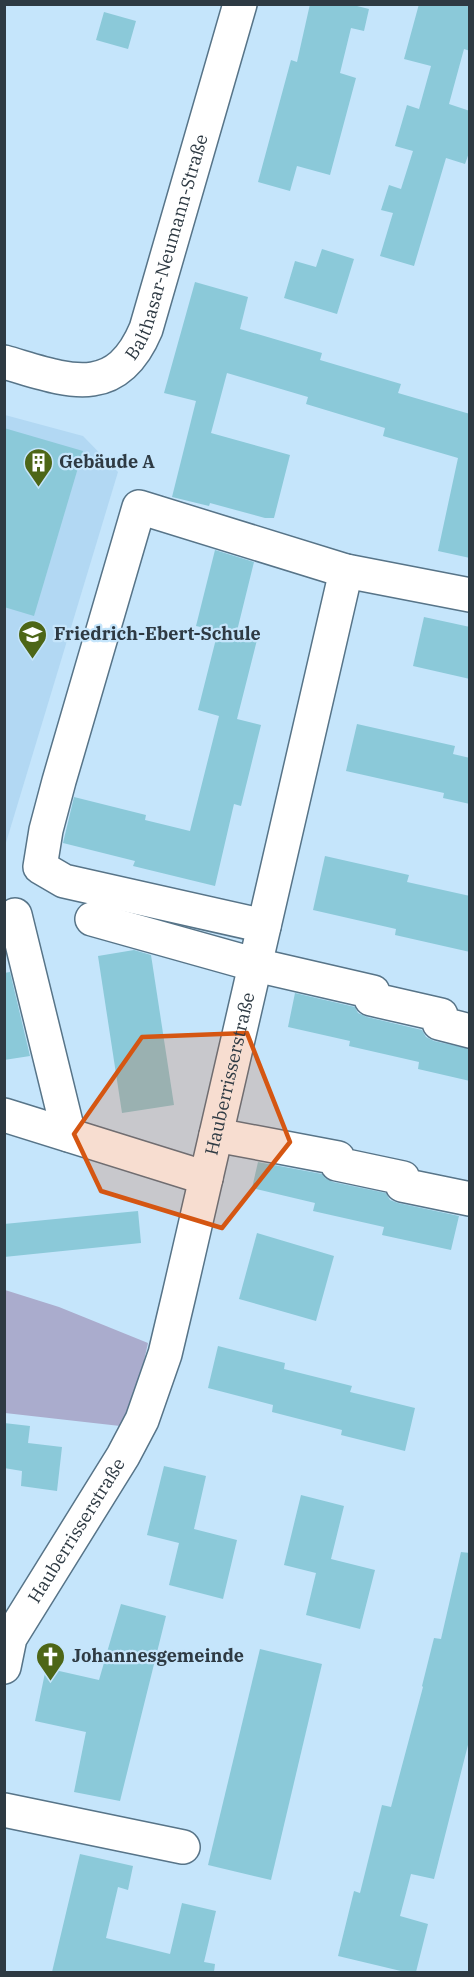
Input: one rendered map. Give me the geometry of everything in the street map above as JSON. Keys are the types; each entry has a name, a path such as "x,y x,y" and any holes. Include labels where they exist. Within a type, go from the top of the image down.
{"street":[{"name":"Balthasar-Neumann-Straße","path":"4,362 59,378 82,381 108,375 131,359 146,329 240,4"},
{"path":"264,926 64,881 40,867 46,830 139,507 346,571 470,595"},
{"name":"Hauberrisserstraße","path":"6,1648 123,1456 142,1420 165,1354 346,571"},
{"path":"15,915 69,1136"},
{"path":"92,920 255,965 373,992 371,999 441,1015 439,1023 470,1031"},
{"path":"4,1115 206,1178"},
{"path":"216,1135 338,1158 337,1164 403,1178 402,1185 470,1198"},
{"path":"4,1810 183,1847"}],"highlighted area":[{"path":"247,1033 290,1142 222,1228 101,1191 74,1134 142,1037"}],"shaded area":[{"name":"Friedrich-Ebert-Schule","path":"5,415 83,436 118,472 5,846"},
{"path":"5,1290 59,1307 148,1343 129,1427 5,1413"}],"building":[{"path":"310,4 349,4 369,9 364,31 351,28 340,73 356,78 330,175 297,166 290,191 258,182 291,60 297,62"},
{"path":"419,4 470,4 470,51 464,49 449,104 470,111 470,150 465,164 446,158 414,266 380,256 393,213 381,210 389,185 401,189 413,151 395,146 407,105 419,109 431,66 404,59"},
{"path":"104,12 136,21 128,49 96,40"},
{"path":"322,249 354,259 337,314 284,298 295,261 316,267"},
{"path":"195,282 248,297 240,329 322,353 320,360 401,384 398,393 470,414 470,558 438,551 458,458 383,436 385,428 306,404 308,397 227,373 211,433 290,455 274,518 265,518 210,503 209,506 172,497 196,401 164,393"},
{"name":"Gebäude A","path":"4,428 83,451 34,616 4,607"},
{"path":"215,550 254,562 236,635 257,640 237,719 261,725 241,806 234,804 215,886 133,866 135,861 63,843 74,797 146,815 145,820 190,831 219,716 198,710 218,631 196,626"},
{"path":"424,617 470,627 470,679 413,666"},
{"path":"357,724 455,746 453,754 470,758 470,804 443,798 444,793 346,771"},
{"path":"325,856 409,875 407,882 470,896 470,952 395,935 396,929 313,910"},
{"path":"134,950 151,955 174,1105 122,1113 98,956"},
{"path":"10,972 30,1056 4,1060 4,973"},
{"path":"295,993 355,1007 358,1013 367,1017 422,1030 426,1037 434,1041 470,1049 470,1081 418,1069 419,1062 349,1046 350,1041 288,1027"},
{"path":"258,1162 322,1174 333,1182 386,1193 390,1200 398,1203 459,1216 451,1250 382,1235 384,1227 313,1211 315,1203 252,1188"},
{"path":"138,1211 141,1243 4,1257 4,1224"},
{"path":"257,1233 334,1256 316,1321 239,1299"},
{"path":"218,1346 285,1363 284,1369 352,1386 350,1392 415,1408 405,1451 341,1435 342,1430 272,1412 273,1405 208,1388"},
{"path":"4,1423 30,1426 28,1443 62,1447 57,1491 21,1486 22,1471 4,1468"},
{"path":"164,1466 206,1476 194,1529 237,1540 223,1599 169,1585 179,1543 147,1535"},
{"path":"301,1495 344,1506 331,1559 375,1570 360,1629 306,1615 316,1573 284,1565"},
{"path":"461,1552 470,1553 470,1737 434,1879 411,1874 400,1916 428,1924 416,1972 405,1972 338,1956 354,1891 360,1893 382,1805 391,1807 434,1638 441,1639"},
{"path":"121,1604 166,1616 120,1801 74,1792 86,1732 35,1721 46,1668 99,1680"},
{"path":"260,1649 322,1664 271,1880 208,1865"},
{"path":"80,1854 133,1866 128,1890 118,1887 106,1938 170,1954 182,1903 216,1911 204,1962 215,1964 214,1972 52,1972"}],"place":[{"name":"Gebäude A","path":"38,488"},
{"name":"Friedrich-Ebert-Schule","path":"33,660"},
{"name":"Johannesgemeinde","path":"51,1682"}]}
